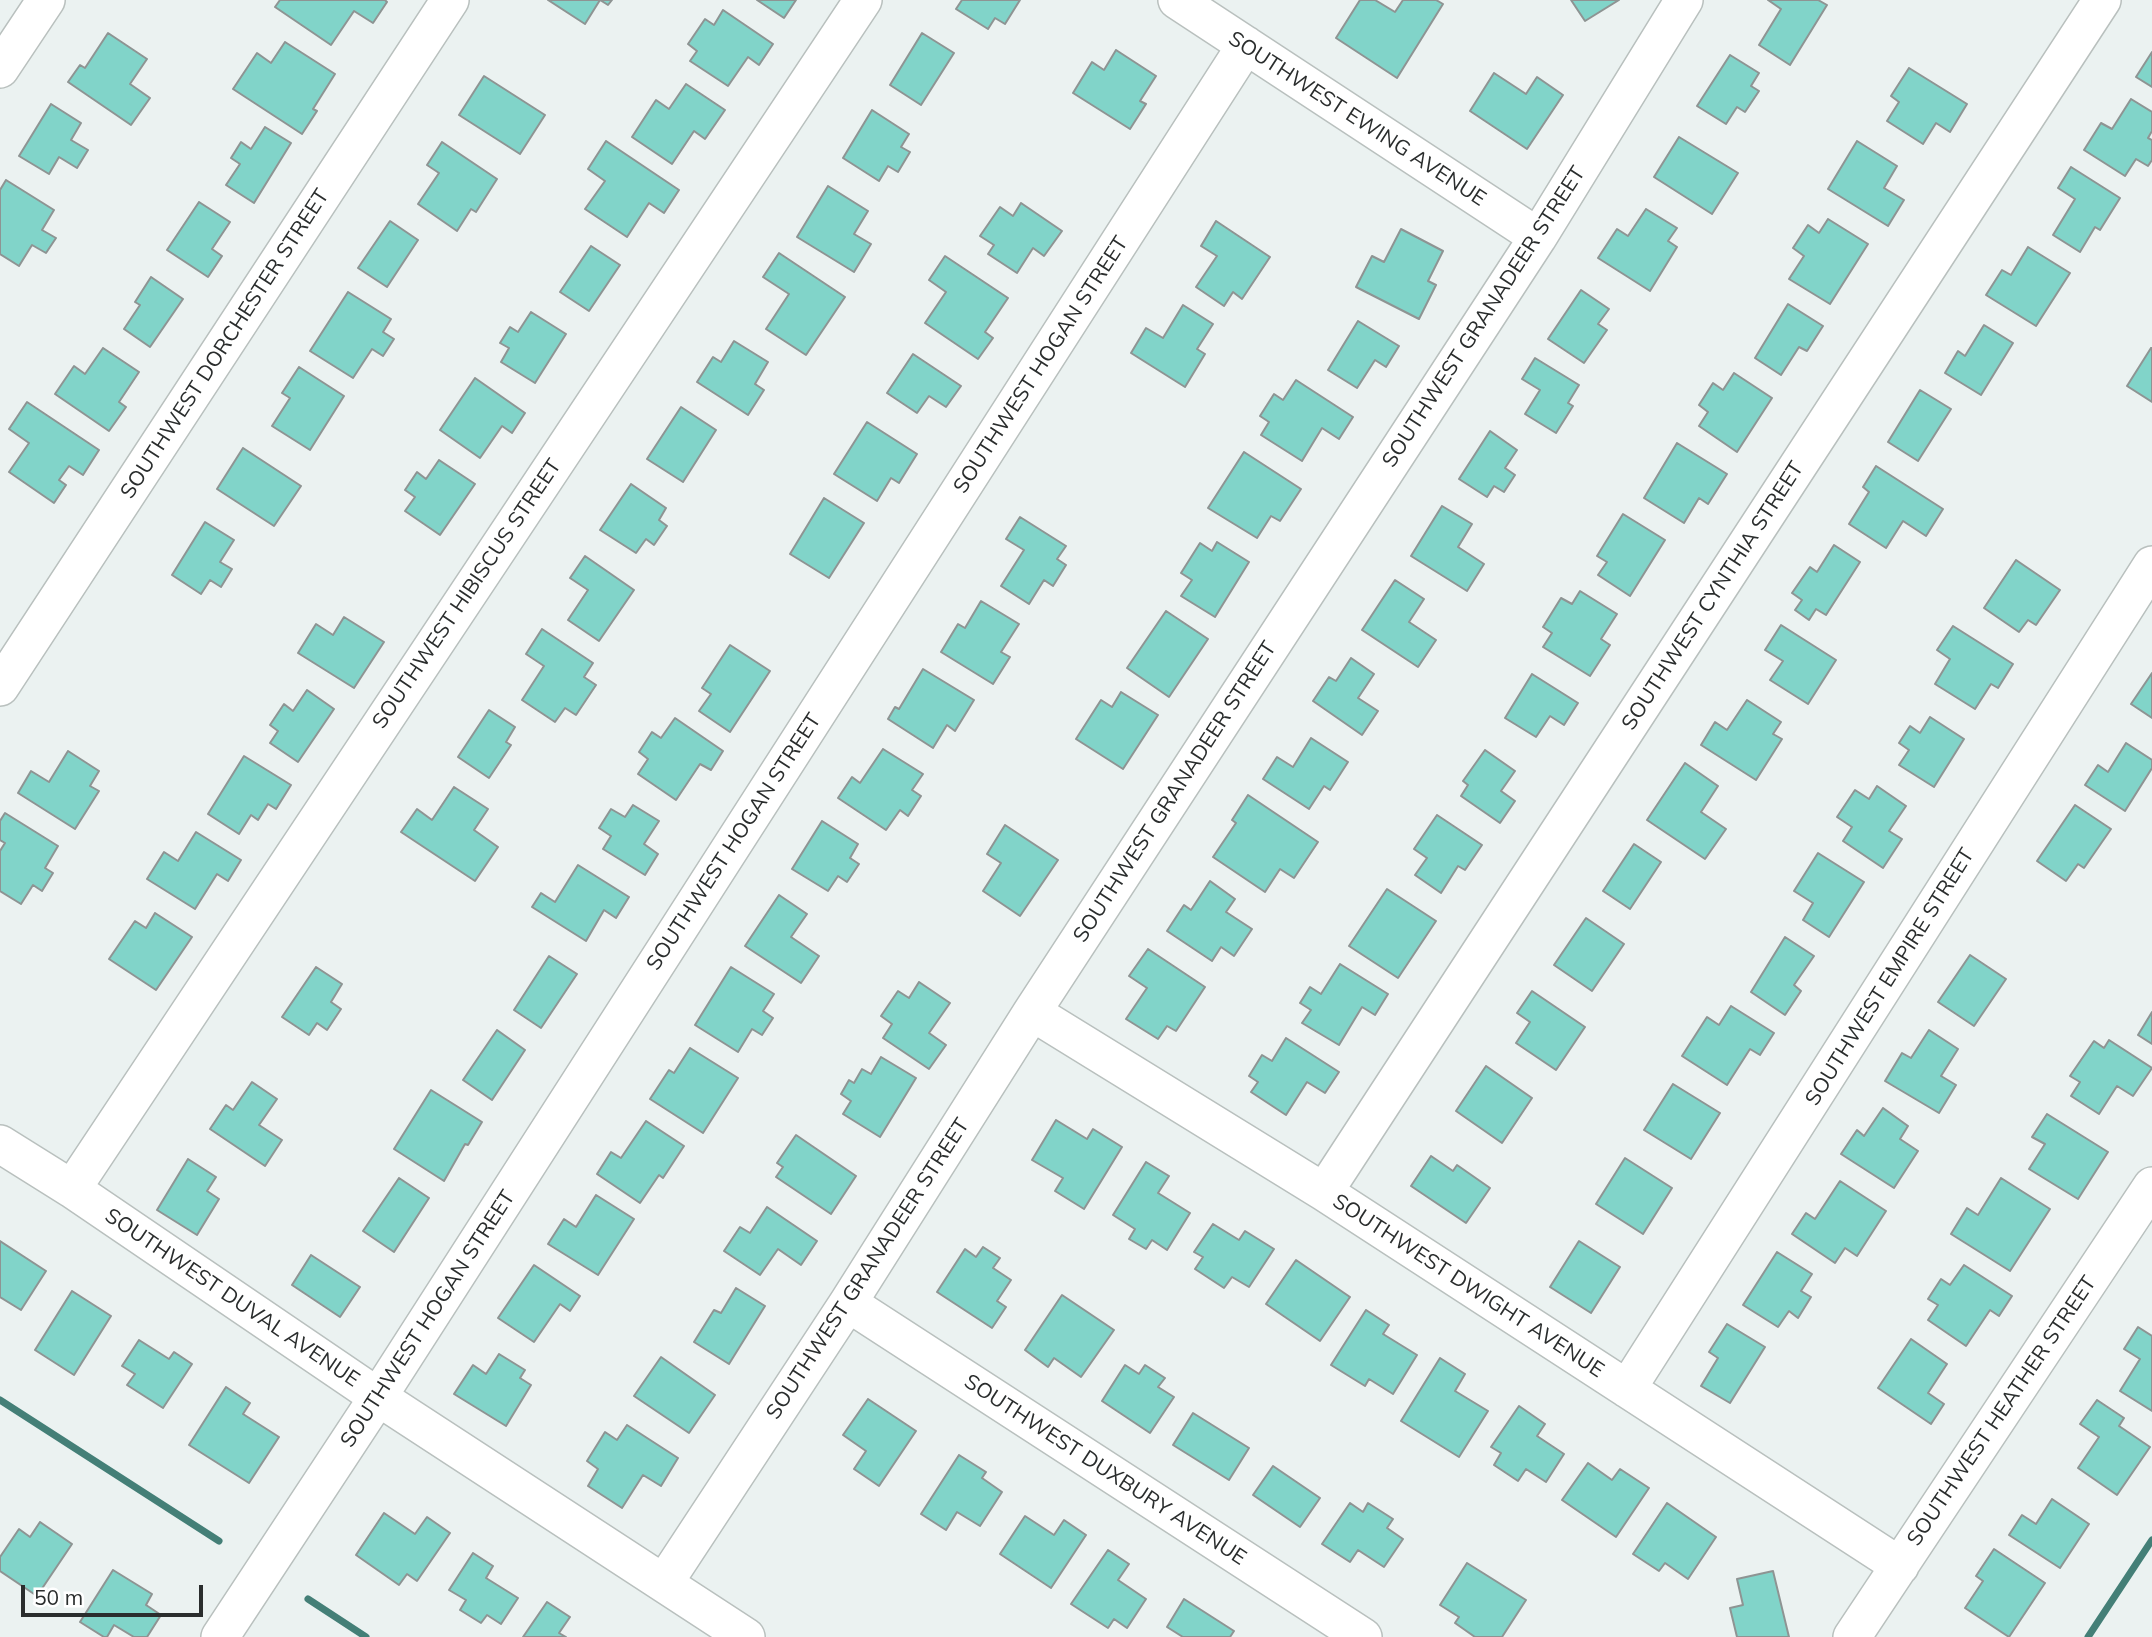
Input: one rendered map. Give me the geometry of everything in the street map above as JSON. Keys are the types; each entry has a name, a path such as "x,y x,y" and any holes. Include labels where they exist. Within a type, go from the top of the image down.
{"street":[{"path":"0,69 46,0"},
{"name":"SOUTHWEST DORCHESTER STREET","path":"0,687 450,0"},
{"name":"SOUTHWEST HIBISCUS STREET","path":"72,1189 863,0"},
{"name":"SOUTHWEST EWING AVENUE","path":"1177,0 1538,237"},
{"name":"SOUTHWEST GRANADEER STREET","path":"664,1583 848,1303 1032,1012 1538,237 1684,0"},
{"name":"SOUTHWEST CYNTHIA STREET","path":"1324,1192 2102,0"},
{"name":"SOUTHWEST HOGAN STREET","path":"220,1637 378,1397 1246,46"},
{"name":"SOUTHWEST EMPIRE STREET","path":"1627,1389 2152,565"},
{"name":"SOUTHWEST DWIGHT AVENUE","path":"1032,1012 1324,1192 1900,1566"},
{"name":"SOUTHWEST DUVAL AVENUE","path":"0,1143 378,1397 746,1637"},
{"name":"SOUTHWEST HEATHER STREET","path":"1852,1637 2152,1186"},
{"name":"SOUTHWEST DUXBURY AVENUE","path":"848,1303 1363,1637"}],"building":[{"path":"280,0 387,2 373,23 354,11 331,45 275,7"},
{"path":"548,0 600,0 585,24"},
{"path":"757,0 796,0 784,18"},
{"path":"962,0 1020,0 1005,24 995,18 988,29 956,9"},
{"path":"1360,0 1375,0 1395,12 1403,0 1436,0 1443,4 1397,78 1336,38"},
{"path":"1571,0 1619,0 1585,21"},
{"path":"1768,0 1818,0 1827,5 1790,65 1759,45 1781,9"},
{"path":"723,10 773,44 759,65 748,57 728,86 690,61 697,51 688,44 705,19 714,25"},
{"path":"108,33 147,59 130,84 150,98 131,125 68,82 80,65 85,68"},
{"path":"922,33 954,53 921,105 890,85"},
{"path":"285,42 335,74 313,109 317,111 302,134 233,89 257,53 271,63"},
{"path":"1116,50 1156,76 1140,101 1146,104 1130,129 1073,93 1092,62 1104,70"},
{"path":"2152,52 2152,87 2136,77"},
{"path":"1730,55 1759,73 1751,86 1759,91 1745,112 1737,107 1726,124 1697,106"},
{"path":"1909,68 1967,104 1950,132 1936,123 1923,144 1887,121 1899,102 1891,96"},
{"path":"1494,73 1526,94 1537,77 1563,95 1527,149 1470,111"},
{"path":"484,76 545,115 520,154 459,115"},
{"path":"686,84 725,110 705,139 694,131 672,164 632,137 656,100 669,109"},
{"path":"2131,99 2152,112 2152,131 2148,138 2152,140 2152,160 2148,166 2136,159 2125,176 2084,150 2101,123 2112,129"},
{"path":"51,104 81,123 71,140 88,150 77,168 59,157 49,174 19,156"},
{"path":"872,110 909,134 901,147 910,152 898,172 888,166 879,181 843,158"},
{"path":"265,127 291,143 254,203 226,185 240,164 231,158 241,142 251,149"},
{"path":"1679,137 1738,173 1712,214 1654,177"},
{"path":"606,141 679,190 664,213 649,203 627,237 585,209 605,181 588,169"},
{"path":"1857,141 1897,166 1884,188 1904,200 1888,226 1828,189"},
{"path":"442,142 497,179 476,212 471,209 457,231 418,204 439,173 427,165"},
{"path":"2071,167 2120,198 2100,230 2095,227 2080,252 2053,235 2075,199 2058,188"},
{"path":"6,180 54,210 42,230 56,238 46,253 32,245 19,266 0,254 0,190"},
{"path":"828,186 868,211 854,234 871,244 854,272 797,237"},
{"path":"199,202 230,222 212,249 222,256 208,277 167,250"},
{"path":"1021,203 1062,231 1044,256 1033,248 1017,273 988,254 994,245 980,236 1000,207 1013,216"},
{"path":"1646,209 1677,228 1668,241 1677,247 1650,291 1598,258 1617,229 1628,236"},
{"path":"1828,219 1868,244 1830,304 1789,279 1804,256 1793,248 1808,225 1819,233"},
{"path":"390,221 418,240 387,287 358,268"},
{"path":"1216,221 1270,257 1242,299 1233,292 1224,306 1196,287 1217,256 1201,246"},
{"path":"1401,229 1443,251 1428,281 1436,285 1419,319 1356,287 1372,256 1384,262"},
{"path":"591,246 620,265 589,311 560,292"},
{"path":"2028,247 2070,273 2036,326 1986,295 2002,270 2011,275"},
{"path":"779,253 845,297 806,355 766,329 789,294 763,277"},
{"path":"945,256 1008,298 985,332 993,338 978,359 925,323 946,292 929,280"},
{"path":"151,277 183,299 150,347 124,329 140,305 135,302"},
{"path":"1581,290 1609,309 1598,324 1607,330 1584,363 1548,339"},
{"path":"348,292 391,319 383,332 394,339 383,356 372,349 353,378 310,351"},
{"path":"1788,304 1823,326 1807,351 1799,347 1781,375 1755,358"},
{"path":"1183,305 1213,324 1197,349 1205,354 1185,387 1131,353 1146,328 1163,338"},
{"path":"531,312 566,334 535,383 501,362 509,348 500,343 510,327 518,332"},
{"path":"1358,321 1399,346 1386,367 1375,360 1357,388 1328,370"},
{"path":"1984,325 2013,343 1981,395 1945,373 1958,351 1965,356"},
{"path":"734,341 768,362 755,384 764,390 748,415 697,382 713,357 721,362"},
{"path":"103,348 139,372 119,402 126,407 109,431 55,394 74,366 85,374"},
{"path":"2152,348 2152,402 2127,386"},
{"path":"913,354 961,386 946,407 929,396 917,413 887,393"},
{"path":"1535,358 1579,385 1568,403 1573,406 1556,433 1525,414 1540,390 1522,379"},
{"path":"299,367 344,396 310,450 272,426 290,398 282,393"},
{"path":"1734,373 1772,398 1737,452 1699,426 1708,412 1699,405 1713,383 1723,390"},
{"path":"475,378 525,413 512,433 502,426 480,458 440,430"},
{"path":"1296,380 1353,417 1339,439 1322,428 1302,461 1261,435 1269,422 1260,416 1274,394 1283,400"},
{"path":"1920,390 1951,409 1918,461 1888,442"},
{"path":"27,402 99,450 83,475 69,466 59,480 66,485 54,503 9,472 29,443 9,429"},
{"path":"681,407 716,430 683,482 647,459"},
{"path":"867,422 917,454 899,483 891,478 877,501 834,474"},
{"path":"1490,431 1517,450 1505,468 1515,475 1504,492 1494,486 1487,497 1459,479"},
{"path":"1677,443 1727,474 1708,504 1699,498 1684,523 1644,498"},
{"path":"243,448 301,486 274,526 217,489"},
{"path":"1244,452 1301,489 1280,521 1271,516 1257,538 1208,508"},
{"path":"439,460 475,484 440,535 405,511 415,497 405,490 417,472 426,479"},
{"path":"1876,466 1943,509 1926,536 1903,521 1886,548 1849,524 1869,492 1863,487"},
{"path":"631,484 666,508 659,520 667,526 654,545 646,539 636,553 600,530"},
{"path":"824,498 864,523 829,578 790,554"},
{"path":"1442,506 1472,524 1458,547 1484,564 1467,591 1411,556"},
{"path":"1623,514 1665,540 1630,596 1598,575 1607,562 1597,556"},
{"path":"1020,517 1066,546 1057,559 1066,565 1053,586 1044,580 1029,604 1001,586 1024,550 1006,539"},
{"path":"205,522 234,540 220,562 232,569 221,587 210,580 201,594 172,575"},
{"path":"1217,542 1249,562 1215,617 1181,596 1192,580 1181,573 1200,543 1212,551"},
{"path":"1834,545 1860,562 1826,615 1816,609 1809,620 1795,610 1802,600 1792,593 1810,567 1817,572"},
{"path":"585,556 634,590 599,641 568,620 588,590 570,578"},
{"path":"2016,560 2060,590 2036,625 2028,620 2019,632 1984,608"},
{"path":"1395,580 1424,599 1409,622 1436,640 1418,667 1362,630"},
{"path":"1580,591 1617,614 1601,639 1610,645 1590,676 1543,647 1552,633 1543,627 1561,598 1572,604"},
{"path":"981,601 1019,624 1001,652 1010,657 993,684 941,652 958,624 965,628"},
{"path":"1166,611 1208,639 1169,697 1127,668"},
{"path":"344,617 384,642 354,688 298,653 316,624 333,635"},
{"path":"1781,625 1836,660 1808,704 1770,680 1783,661 1765,650"},
{"path":"1953,626 2013,664 1998,688 1991,684 1975,709 1935,684 1950,659 1937,650"},
{"path":"542,629 593,663 584,677 596,685 576,715 565,708 555,722 522,700 544,666 526,654"},
{"path":"730,645 770,671 730,732 699,711 711,694 702,688"},
{"path":"1351,658 1374,674 1358,698 1378,711 1362,735 1313,701 1329,677 1336,681"},
{"path":"923,669 974,700 955,731 947,725 933,748 888,719 895,707 899,709"},
{"path":"2152,673 2152,718 2131,704"},
{"path":"1532,674 1578,703 1564,725 1550,716 1536,737 1505,718"},
{"path":"307,690 334,709 298,762 270,743 278,731 270,725 284,704 293,711"},
{"path":"1121,692 1158,715 1123,769 1076,739 1101,700 1112,707"},
{"path":"1747,700 1781,722 1773,734 1782,739 1756,780 1701,745 1715,722 1727,730"},
{"path":"489,710 515,727 506,742 511,745 489,778 458,757"},
{"path":"1930,717 1964,739 1934,787 1899,765 1909,750 1899,743 1910,726 1920,733"},
{"path":"675,718 723,751 711,770 700,764 676,800 638,774 648,759 639,752 652,732 661,738"},
{"path":"1311,738 1348,762 1330,790 1324,786 1309,809 1263,779 1277,757 1293,767"},
{"path":"2126,743 2152,760 2152,768 2125,811 2085,785 2098,765 2108,772"},
{"path":"883,749 923,774 912,790 921,796 908,816 900,810 886,830 838,798 852,777 860,783"},
{"path":"1485,750 1515,771 1501,791 1515,801 1500,823 1461,796 1468,785 1463,781"},
{"path":"68,751 99,771 90,786 99,791 75,829 18,793 31,771 49,782"},
{"path":"244,756 291,785 276,809 268,804 258,820 251,815 239,834 208,814"},
{"path":"1685,763 1718,786 1701,812 1726,829 1705,859 1647,820"},
{"path":"1877,786 1906,806 1889,831 1902,839 1883,868 1843,841 1852,827 1837,817 1855,790 1869,799"},
{"path":"454,787 488,809 474,830 498,847 475,881 401,832 417,809 432,820"},
{"path":"1248,795 1318,842 1294,878 1280,869 1265,892 1213,857 1236,823 1232,820"},
{"path":"633,805 659,821 644,844 658,854 645,875 603,849 611,836 599,828 611,809 625,817"},
{"path":"2075,805 2111,829 2084,868 2078,864 2066,881 2037,861"},
{"path":"5,813 58,846 45,868 53,873 42,891 33,885 21,904 0,891 0,851 5,843 0,840 0,821"},
{"path":"1437,815 1482,845 1465,870 1458,866 1441,893 1415,875 1427,858 1414,849"},
{"path":"822,821 858,844 850,858 859,864 847,882 838,876 828,891 792,869"},
{"path":"1005,825 1058,860 1020,916 983,891 1001,863 987,854"},
{"path":"196,832 241,860 228,881 217,874 195,909 147,879 164,852 178,861"},
{"path":"1634,844 1661,862 1630,909 1603,891"},
{"path":"1818,853 1864,882 1829,937 1803,920 1813,903 1794,891"},
{"path":"578,865 629,897 616,918 604,910 586,941 532,907 541,893 555,902"},
{"path":"1210,881 1235,899 1226,912 1252,929 1234,956 1221,947 1212,961 1167,931 1184,905 1191,910"},
{"path":"1387,889 1436,921 1398,978 1349,946"},
{"path":"779,895 807,914 791,937 819,956 801,983 745,946"},
{"path":"155,913 192,937 156,990 109,959 135,921 146,928"},
{"path":"1586,918 1624,944 1592,991 1554,965"},
{"path":"1785,937 1814,956 1794,985 1801,991 1785,1015 1751,992"},
{"path":"1148,949 1205,987 1176,1031 1167,1026 1158,1039 1126,1019 1147,988 1129,976"},
{"path":"1970,955 2006,979 1974,1026 1938,1002"},
{"path":"549,956 577,974 541,1028 514,1010"},
{"path":"1340,964 1388,994 1375,1015 1362,1007 1339,1045 1302,1023 1311,1010 1300,1003 1310,987 1321,994"},
{"path":"316,967 342,984 331,1002 341,1009 327,1030 317,1023 309,1035 282,1017"},
{"path":"731,967 774,994 763,1011 773,1018 762,1035 752,1029 738,1052 695,1025"},
{"path":"919,982 950,1003 929,1033 946,1045 929,1069 883,1038 892,1024 881,1016 898,991 909,998"},
{"path":"1532,991 1585,1027 1556,1070 1516,1043 1530,1022 1517,1013"},
{"path":"1731,1006 1774,1033 1760,1055 1750,1049 1727,1085 1682,1056 1707,1017 1719,1025"},
{"path":"2152,1012 2152,1044 2138,1035"},
{"path":"497,1030 525,1050 492,1100 463,1080"},
{"path":"1929,1030 1958,1049 1941,1076 1956,1085 1939,1113 1885,1081 1902,1053 1911,1058"},
{"path":"1286,1038 1339,1072 1325,1093 1307,1082 1286,1115 1251,1092 1258,1082 1249,1076 1262,1055 1272,1061"},
{"path":"2109,1040 2152,1068 2133,1096 2117,1086 2099,1114 2071,1096 2080,1082 2070,1076 2094,1041 2104,1048"},
{"path":"690,1048 738,1078 703,1133 650,1099 669,1070 674,1073"},
{"path":"881,1057 916,1078 880,1137 843,1114 851,1101 841,1094 849,1080 854,1083 862,1069 871,1074"},
{"path":"1486,1066 1532,1098 1502,1143 1456,1111"},
{"path":"252,1082 277,1099 259,1125 282,1140 265,1166 210,1129 226,1105 233,1110"},
{"path":"1673,1084 1720,1113 1691,1159 1644,1130"},
{"path":"431,1090 482,1122 468,1145 465,1144 444,1181 394,1149"},
{"path":"1883,1108 1908,1126 1900,1139 1918,1151 1894,1188 1841,1154 1857,1130 1864,1136"},
{"path":"2047,1114 2108,1152 2078,1199 2029,1169 2045,1144 2032,1137"},
{"path":"1056,1120 1087,1139 1093,1129 1122,1147 1084,1209 1055,1191 1063,1178 1032,1160"},
{"path":"646,1121 684,1146 663,1178 659,1175 640,1203 597,1174 611,1152 621,1158"},
{"path":"796,1135 856,1176 831,1214 776,1177 783,1167 777,1163"},
{"path":"1431,1156 1453,1171 1457,1165 1490,1188 1466,1223 1411,1186"},
{"path":"1625,1158 1672,1188 1643,1234 1596,1204"},
{"path":"188,1159 216,1177 207,1191 219,1199 197,1235 157,1210"},
{"path":"1146,1162 1169,1176 1158,1193 1190,1213 1167,1250 1152,1240 1146,1249 1129,1239 1135,1229 1113,1215"},
{"path":"399,1178 429,1198 394,1252 363,1231"},
{"path":"2001,1178 2050,1209 2010,1271 1951,1234 1967,1208 1978,1215"},
{"path":"1840,1181 1886,1211 1857,1256 1845,1248 1835,1263 1792,1234 1806,1213 1815,1219"},
{"path":"596,1195 634,1219 598,1275 548,1244 564,1219 576,1227"},
{"path":"767,1207 817,1241 801,1265 778,1249 760,1275 724,1251 740,1227 750,1233"},
{"path":"1213,1224 1239,1240 1245,1231 1274,1249 1249,1287 1232,1277 1224,1288 1195,1269 1203,1257 1194,1252"},
{"path":"0,1241 46,1271 21,1310 0,1297"},
{"path":"1579,1241 1620,1267 1591,1313 1550,1287"},
{"path":"983,1247 1000,1258 993,1268 1011,1280 997,1301 1006,1307 992,1328 937,1292 965,1249 976,1257"},
{"path":"1777,1252 1812,1274 1801,1291 1811,1297 1798,1318 1789,1311 1778,1327 1743,1305"},
{"path":"311,1255 360,1287 340,1317 292,1285"},
{"path":"1296,1260 1350,1297 1320,1341 1266,1304"},
{"path":"534,1265 580,1296 570,1311 560,1304 534,1342 498,1318"},
{"path":"1964,1265 2012,1296 1999,1316 1990,1310 1966,1346 1928,1320 1938,1305 1928,1299 1941,1279 1950,1285"},
{"path":"736,1288 765,1306 729,1364 694,1342 714,1310 721,1313"},
{"path":"72,1291 111,1316 74,1375 35,1350"},
{"path":"1062,1295 1114,1330 1081,1377 1054,1358 1048,1367 1025,1350"},
{"path":"1366,1310 1389,1325 1383,1334 1417,1355 1393,1394 1369,1379 1365,1386 1331,1365"},
{"path":"1727,1324 1765,1347 1730,1403 1701,1386 1718,1358 1709,1352"},
{"path":"2138,1327 2152,1336 2152,1411 2120,1391 2140,1359 2124,1349"},
{"path":"1911,1339 1947,1364 1928,1393 1944,1404 1931,1424 1878,1388"},
{"path":"139,1340 169,1359 174,1352 192,1364 163,1408 127,1385 135,1374 122,1366"},
{"path":"499,1354 525,1370 520,1378 531,1385 506,1426 454,1394 473,1365 486,1374"},
{"path":"661,1357 715,1395 689,1433 634,1396"},
{"path":"1440,1358 1465,1374 1455,1391 1488,1411 1459,1457 1401,1421"},
{"path":"1125,1365 1139,1374 1145,1365 1165,1378 1158,1387 1174,1397 1150,1433 1102,1401"},
{"path":"226,1387 250,1403 243,1414 279,1437 249,1483 189,1445"},
{"path":"868,1399 916,1431 879,1486 854,1469 866,1451 843,1435"},
{"path":"2097,1400 2124,1418 2119,1426 2150,1447 2117,1495 2078,1468 2099,1437 2080,1424"},
{"path":"1519,1406 1545,1424 1537,1436 1564,1454 1546,1482 1526,1469 1518,1481 1494,1465 1501,1453 1491,1447"},
{"path":"1193,1413 1249,1448 1229,1480 1173,1445"},
{"path":"627,1425 678,1458 661,1486 643,1475 622,1508 588,1486 598,1469 587,1461 605,1432 617,1440"},
{"path":"959,1455 986,1472 982,1478 1002,1492 980,1526 957,1512 946,1530 921,1514"},
{"path":"1588,1463 1612,1480 1620,1469 1649,1488 1616,1537 1562,1500"},
{"path":"1273,1466 1320,1498 1300,1527 1253,1495"},
{"path":"2052,1499 2089,1524 2060,1568 2009,1535 2022,1515 2036,1524"},
{"path":"1350,1503 1363,1512 1368,1503 1393,1519 1387,1528 1403,1539 1384,1567 1358,1550 1350,1562 1322,1544"},
{"path":"1667,1503 1716,1537 1688,1579 1665,1563 1659,1571 1633,1554"},
{"path":"384,1513 415,1534 427,1517 450,1533 417,1581 407,1574 399,1585 356,1555"},
{"path":"1025,1516 1054,1535 1064,1520 1086,1535 1051,1588 1000,1554"},
{"path":"40,1522 72,1544 37,1596 0,1571 0,1557 19,1529 30,1537"},
{"path":"1994,1549 2045,1583 2009,1637 1965,1608 1983,1581 1976,1576"},
{"path":"1108,1550 1129,1564 1118,1580 1146,1599 1127,1628 1114,1619 1108,1628 1071,1604"},
{"path":"473,1553 493,1566 486,1578 518,1598 501,1624 487,1615 481,1623 460,1610 466,1600 449,1590"},
{"path":"1467,1563 1526,1600 1502,1637 1475,1637 1455,1623 1459,1617 1440,1605"},
{"path":"113,1570 152,1594 146,1605 161,1615 147,1637 134,1637 114,1625 107,1637 104,1637 80,1622"},
{"path":"1773,1571 1789,1637 1737,1637 1730,1608 1743,1605 1737,1579"},
{"path":"1184,1599 1234,1631 1230,1637 1183,1637 1167,1627"},
{"path":"547,1602 570,1617 559,1633 566,1637 523,1637"}],"waterway":[{"path":"0,1400 219,1541"},
{"path":"2088,1637 2152,1540"},
{"path":"308,1599 366,1637"}]}
